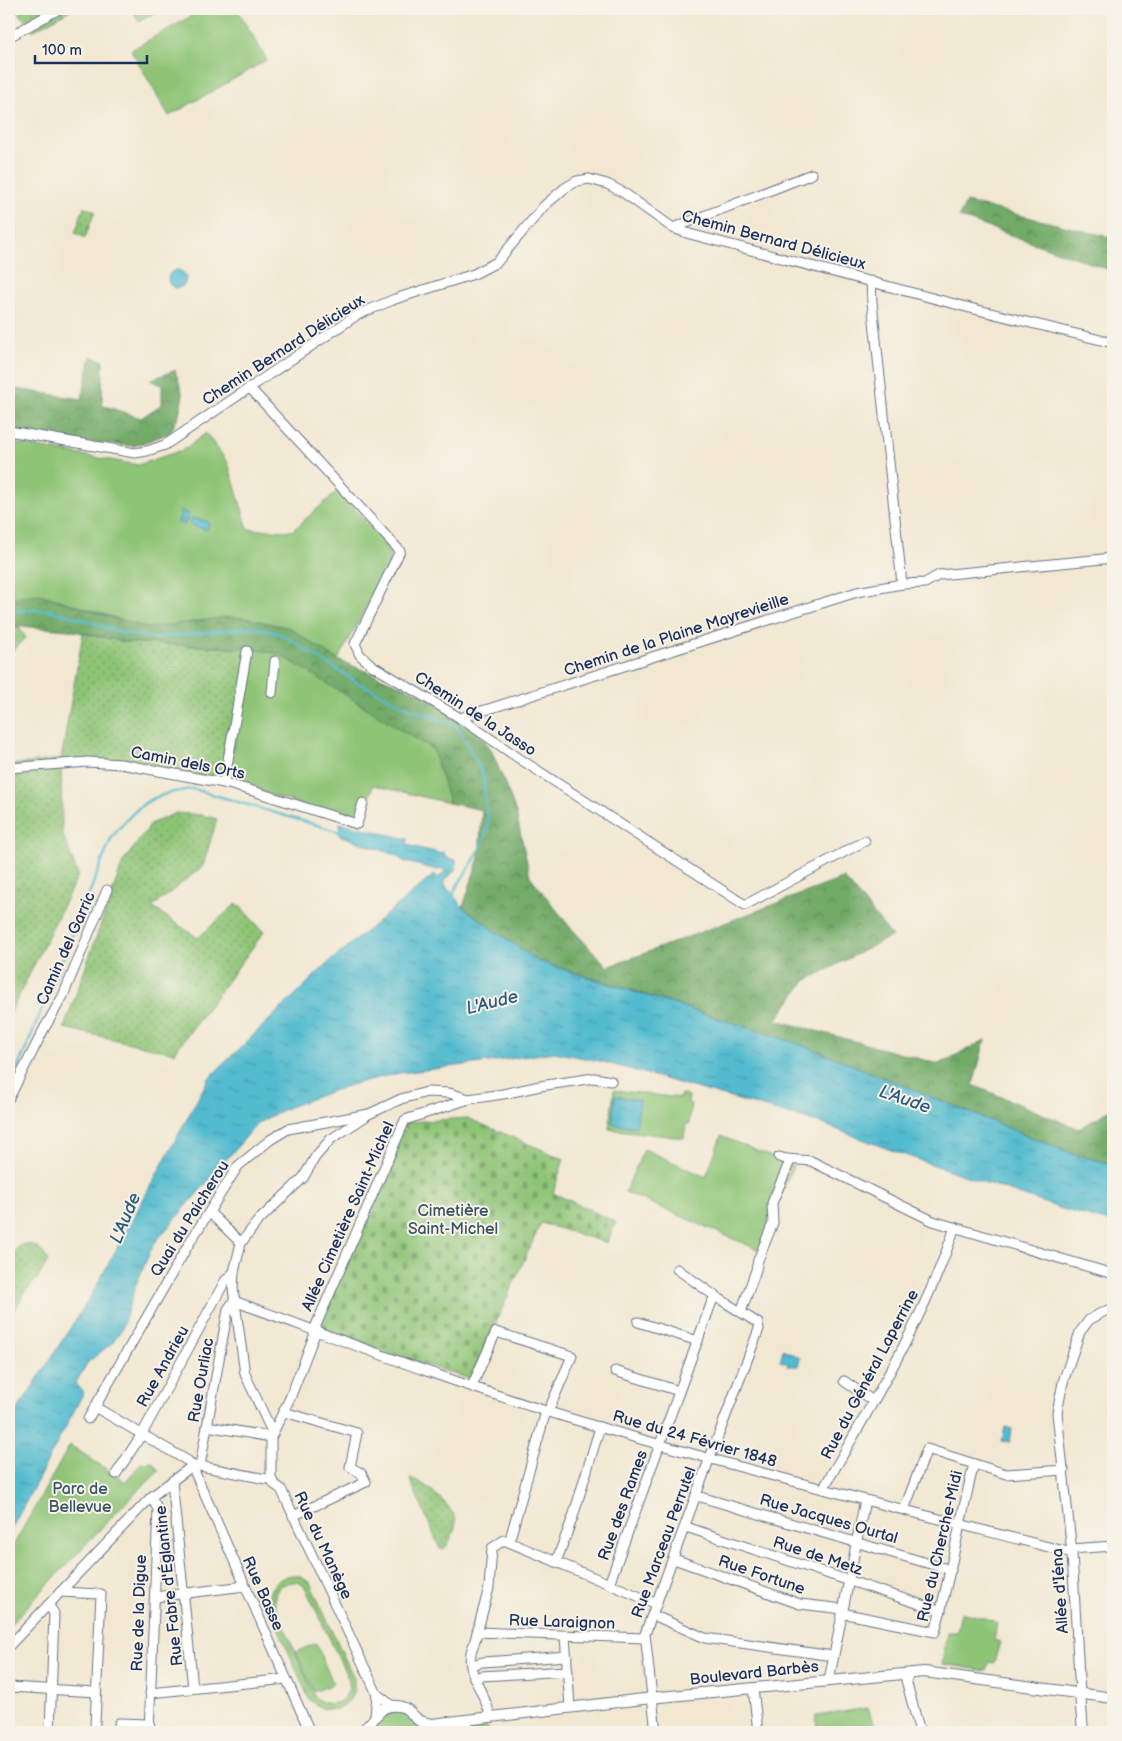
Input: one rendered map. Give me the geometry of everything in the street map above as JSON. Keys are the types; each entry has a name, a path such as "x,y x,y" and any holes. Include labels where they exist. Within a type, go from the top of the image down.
{"main road":[{"name":"Boulevard Barbès","path":"391,1705 411,1712 420,1721 432,1724 653,1698 924,1672 1113,1698"},
{"name":"Allée d'Iéna","path":"1080,1694 1082,1732"},
{"path":"359,1732 380,1710 391,1705"}],"street":[{"path":"9,38 59,9"},
{"path":"673,228 812,174"},
{"name":"Chemin Bernard Délicieux","path":"9,432 135,453 165,445 357,315 395,299 474,274 497,262 544,206 565,188 577,181 589,179 607,184 624,193 673,228 690,234 970,308 1113,343"},
{"path":"871,281 902,584"},
{"name":"Chemin de la Jasso","path":"249,387 400,551 355,644 360,655 373,666 460,718 745,905 865,841"},
{"name":"Chemin de la Plaine Mayrevieille","path":"460,718 856,592 902,584 925,583 939,575 1113,558"},
{"path":"224,783 247,651"},
{"path":"272,693 275,661"},
{"name":"Camin dels Orts","path":"9,768 88,762 121,764 224,783 356,824 363,803"},
{"name":"Camin del Garric","path":"9,1098 63,996 106,890"},
{"name":"Quai du Paicherou","path":"88,1419 190,1242 238,1166 288,1129 369,1114 401,1099 427,1092 449,1093 469,1099 594,1078 611,1081"},
{"name":"Allée Cimetière Saint-Michel","path":"272,1435 284,1412 315,1330 405,1120 469,1099"},
{"path":"96,1407 196,1466 266,1479 271,1478 272,1435 245,1374 234,1301 234,1272 241,1243 257,1222 303,1178 316,1156 331,1139 369,1114"},
{"path":"324,1123 329,1126 333,1133 331,1139"},
{"path":"779,1157 790,1160 811,1161 920,1215 1113,1274"},
{"path":"741,1312 758,1260 773,1223 772,1203 790,1160"},
{"path":"210,1212 241,1243"},
{"name":"Rue du Général Laperrine","path":"823,1489 908,1339 929,1295 955,1227"},
{"name":"Rue Marceau Perrutel","path":"656,1732 645,1634 759,1329 758,1323 677,1269"},
{"name":"Rue Andrieu","path":"116,1474 142,1434 225,1281 234,1272"},
{"name":"Rue des Rames","path":"609,1584 715,1296"},
{"name":"Rue du 24 Février 1848","path":"234,1301 547,1412 709,1460 1072,1551 1113,1546"},
{"name":"Rue Ourliac","path":"196,1466 207,1426 228,1309 234,1301"},
{"name":"Allée d'Iéna","path":"1080,1694 1072,1551 1057,1413 1063,1382 1080,1332 1090,1320 1113,1308"},
{"path":"638,1322 698,1341"},
{"path":"472,1386 496,1332 572,1356 547,1412 506,1541 492,1548 489,1588 478,1632 470,1651 474,1678 490,1716"},
{"path":"615,1371 679,1391"},
{"path":"844,1381 873,1400"},
{"path":"284,1412 356,1433 350,1467 361,1473 366,1482 293,1516"},
{"path":"207,1426 272,1435"},
{"path":"556,1562 566,1539 600,1427"},
{"path":"904,1510 927,1450 1006,1474 1064,1470"},
{"name":"Rue du Cherche-Midi","path":"842,1611 935,1632 951,1570 959,1524 974,1464"},
{"path":"9,1646 150,1497 196,1466"},
{"name":"Rue Basse","path":"196,1466 245,1586 310,1732"},
{"name":"Rue du Manège","path":"271,1478 274,1484 281,1488 377,1694 391,1705"},
{"name":"Rue Fabre d'Églantine","path":"172,1481 193,1688"},
{"name":"Rue Jacques Ourtal","path":"697,1496 951,1570"},
{"name":"Rue de la Digue","path":"149,1728 158,1509 150,1497"},
{"path":"829,1680 865,1500"},
{"name":"Rue de Metz","path":"686,1527 941,1611"},
{"path":"506,1541 657,1604"},
{"name":"Rue Fortune","path":"674,1559 800,1604 842,1611"},
{"path":"155,1596 245,1586"},
{"path":"60,1592 101,1594 95,1724"},
{"path":"48,1605 54,1613 50,1732"},
{"path":"653,1615 705,1638 833,1656"},
{"name":"Rue Laraignon","path":"478,1632 646,1638"},
{"path":"565,1636 570,1707"},
{"path":"471,1665 483,1662 567,1656"},
{"path":"474,1678 480,1676 568,1671"},
{"path":"909,1674 906,1680 920,1732"},
{"path":"150,1693 286,1679"},
{"path":"9,1687 96,1692"},
{"path":"753,1688 758,1732"},
{"path":"375,1716 377,1694"},
{"path":"119,1723 149,1728"}],"green space":[{"path":"17,9 72,9 33,31"},
{"path":"132,9 161,9 139,22"},
{"path":"204,9 237,9 267,60 169,116 131,50"},
{"path":"966,202 1113,238 1113,271 959,217"},
{"path":"84,207 95,211 85,238 75,233"},
{"path":"91,356 103,361 102,405 141,418 162,404 162,385 150,380 175,370 183,395 179,415 170,433 134,446 67,441 9,431 9,388 82,399"},
{"path":"206,433 228,463 248,529 292,531 339,490 390,550 389,563 338,660 290,628 246,618 227,617 148,628 40,594 9,597 9,442 138,465 185,449"},
{"path":"40,594 119,620 227,617 246,618 290,628 338,660 422,694 469,722 491,749 508,791 516,813 530,876 569,926 608,967 844,878 892,936 805,981 776,1020 939,1064 985,1040 973,1085 1079,1129 1113,1108 1113,1164 1075,1155 805,1046 537,961 463,907 479,857 482,810 449,803 433,750 279,654 251,649 125,642 69,630 9,627 9,597"},
{"path":"18,626 26,638 9,654 9,627"},
{"path":"83,633 125,642 251,649 227,781 61,759"},
{"path":"251,649 279,654 433,750 449,803 373,785 362,824 227,781"},
{"path":"61,759 62,832 78,875 9,1016 9,765"},
{"path":"176,813 202,815 217,819 203,866 152,907 198,938 237,903 264,932 174,1053 64,1028 123,862 152,823"},
{"path":"614,1090 680,1098 681,1094 689,1096 688,1103 691,1104 689,1124 686,1124 684,1138 609,1129"},
{"name":"Cimetière Saint-Michel","path":"467,1118 564,1159 553,1193 616,1222 607,1243 541,1223 470,1379 391,1354 321,1327 319,1323 407,1122"},
{"path":"721,1136 793,1166 774,1212 761,1251 625,1192 644,1149 706,1177"},
{"path":"23,1244 38,1248 48,1261 9,1317 9,1255"},
{"name":"Parc de Bellevue","path":"70,1445 126,1482 141,1463 152,1462 159,1471 123,1505 9,1626 9,1553"},
{"path":"411,1478 423,1484 438,1496 454,1515 456,1521 455,1528 444,1549 440,1549 410,1480"},
{"path":"291,1575 300,1576 310,1583 354,1678 354,1688 351,1697 340,1708 325,1709 309,1699 269,1607 270,1590 276,1582","holes":["298,1582 305,1587 349,1680 349,1688 343,1699 332,1704 320,1701 314,1696 275,1605 275,1596 278,1589 287,1583"]},
{"path":"961,1612 997,1623 994,1640 1000,1642 994,1663 989,1662 987,1671 942,1664 947,1632 957,1632"},
{"path":"316,1643 333,1684 314,1692 296,1652"},
{"path":"868,1708 876,1732 817,1732 816,1716"},
{"path":"393,1710 405,1714 419,1727 426,1730 443,1732 367,1732 382,1716"},
{"path":"486,1726 492,1732 443,1732 452,1731"}],"water":[{"path":"177,270 184,272 186,279 184,286 177,288 170,286 168,279 170,272"},
{"path":"181,511 189,514 185,525 178,523"},
{"path":"192,518 209,522 207,530 190,525"},
{"name":"L'Aude","path":"340,823 408,839 407,845 439,853 444,852 445,857 456,860 456,869 443,883 463,907 537,961 805,1046 1075,1155 1113,1164 1113,1223 1065,1210 899,1153 820,1123 604,1062 554,1052 400,1073 364,1081 284,1109 258,1123 153,1245 135,1287 122,1329 111,1344 88,1362 75,1384 84,1392 9,1534 9,1423 91,1296 209,1078 328,963 435,874 438,878 445,872 443,868 438,870 405,862 395,855 339,835"},
{"path":"615,1096 640,1100 636,1127 612,1124"},
{"path":"783,1349 800,1358 798,1366 787,1366 788,1363 780,1361"},
{"path":"1005,1427 1012,1429 1010,1442 1002,1441"}],"waterway":[{"path":"9,611 47,610 82,619 123,633 155,638 254,627 283,635 355,681 410,709 457,726 483,774 488,828 477,855 454,891 454,899"},
{"path":"9,1088 112,837 138,808 156,797 194,789 340,832"}]}
